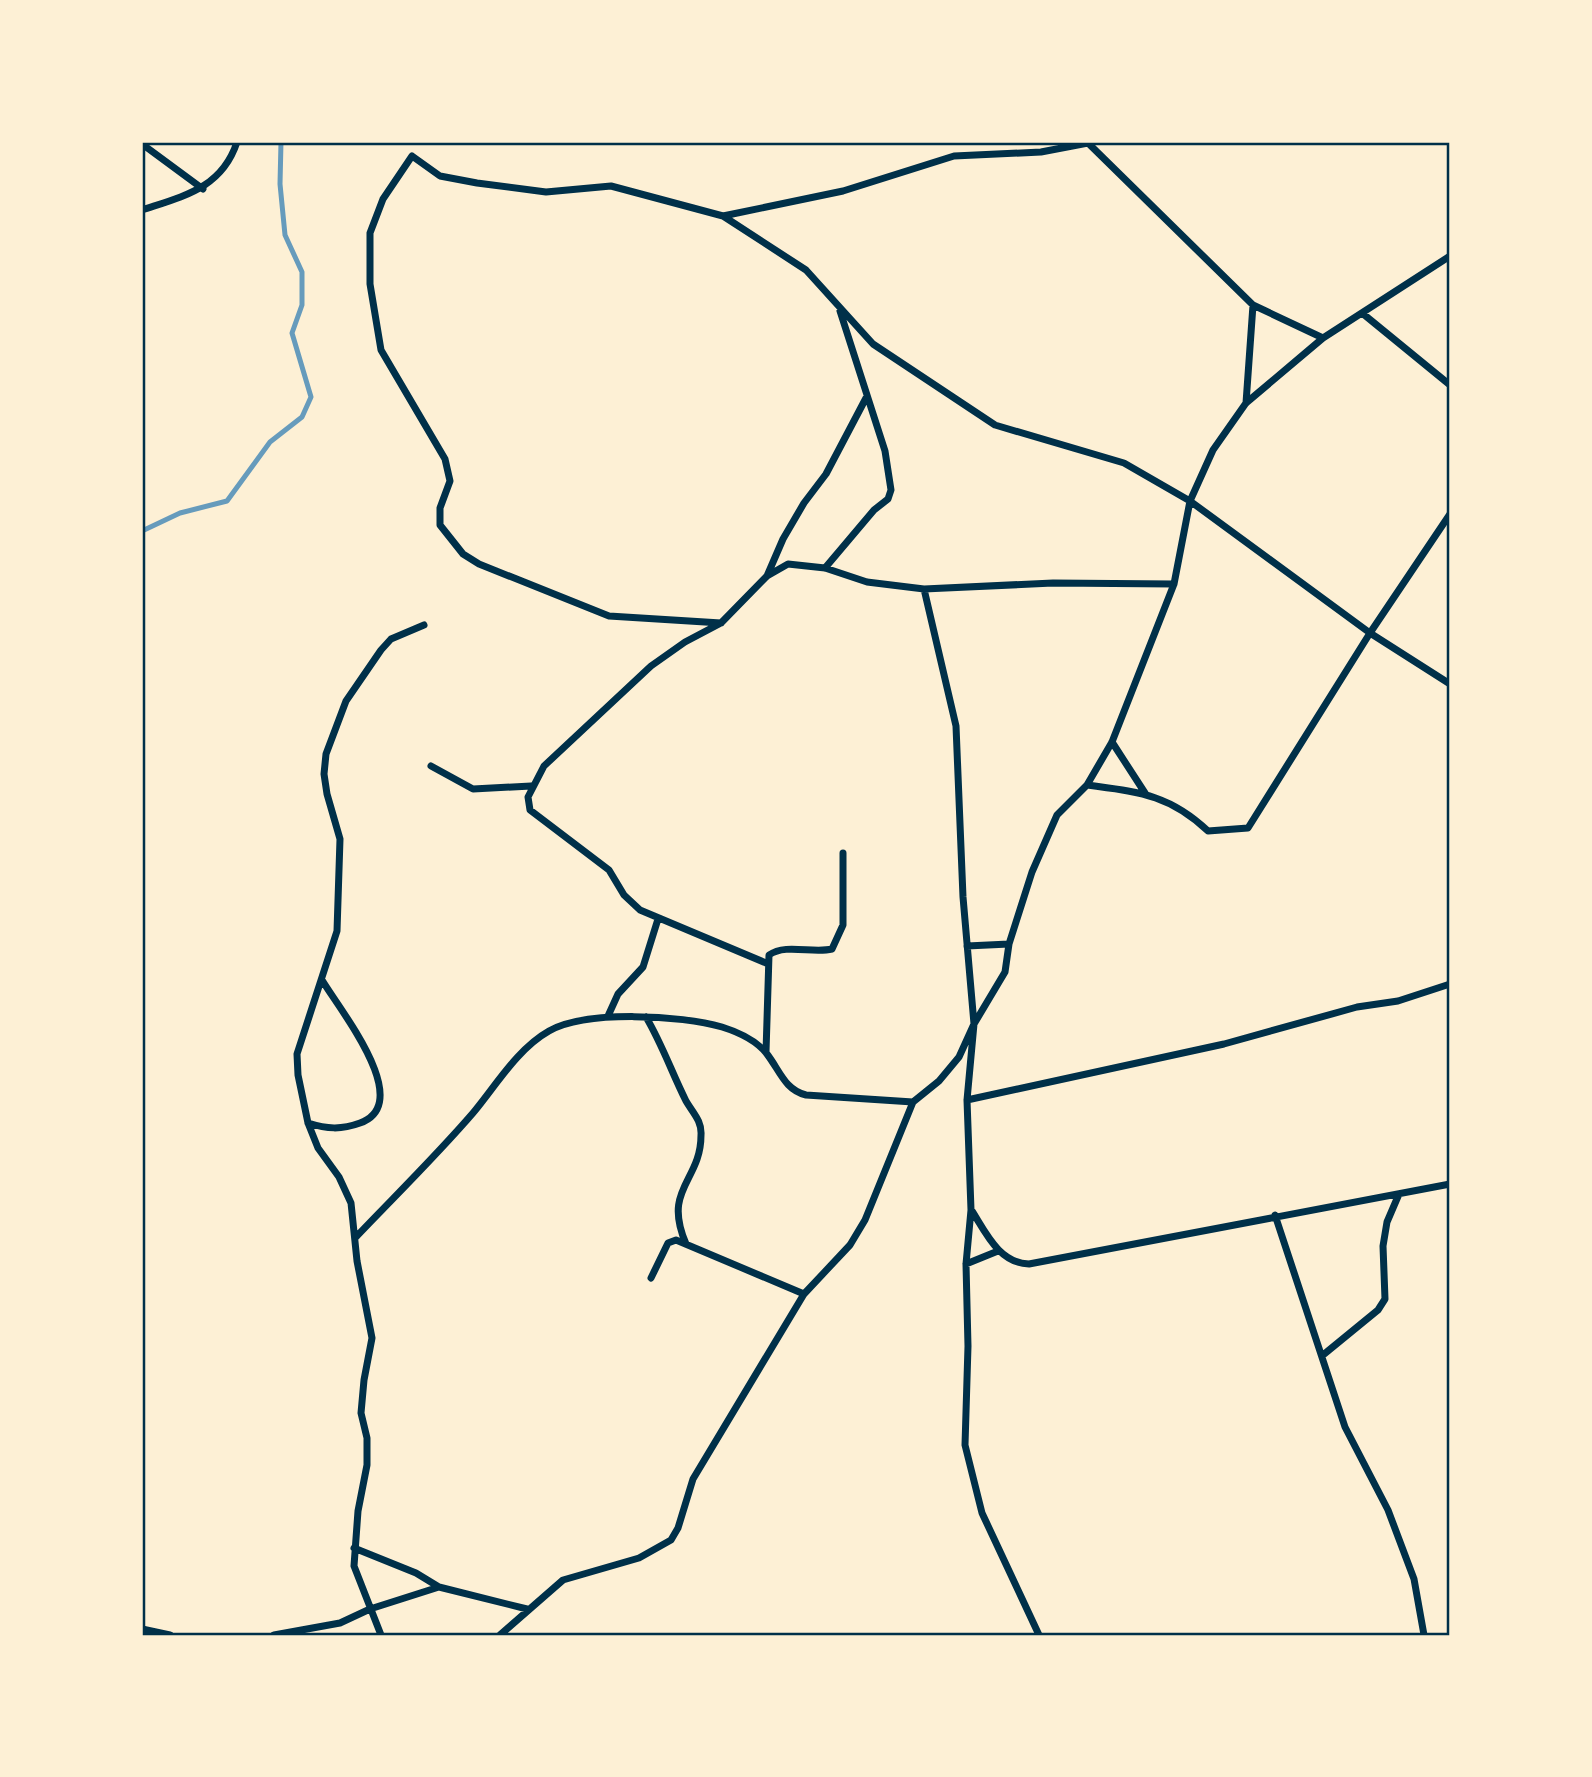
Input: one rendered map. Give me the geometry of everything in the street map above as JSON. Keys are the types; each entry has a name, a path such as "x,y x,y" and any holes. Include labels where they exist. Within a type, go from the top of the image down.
{"street":[{"path":"142,210 203,189 222,174 237,142"},
{"path":"723,216 843,191 954,156 1041,152 1089,142 1253,305 1323,338"},
{"path":"142,144 203,189"},
{"path":"721,623 609,616 479,564 449,541 440,525 440,508 450,481 446,459 381,350 370,284 370,233 383,199 412,156 440,176 546,192 611,186 723,216 806,270 873,344 995,425 1124,463 1190,501 1370,633 1450,684"},
{"path":"500,1635 563,1580 639,1558 671,1539 678,1528 693,1479 804,1294 850,1245 865,1220 913,1102 939,1081 959,1057 974,1024 1001,982 1009,944 1032,872 1057,816 1087,785 1112,741 1174,584 1190,501 1213,450 1246,403 1323,338 1450,256"},
{"path":"1246,403 1253,305"},
{"path":"825,568 874,510 887,499 891,490 885,451 839,307"},
{"path":"1362,313 1450,385"},
{"path":"767,576 783,539 804,503 826,474 866,398"},
{"path":"1087,785 1145,793 1187,811 1208,831 1248,828 1370,633 1450,514"},
{"path":"766,963 640,910 624,895 608,870 530,810 528,797 531,786 544,766 651,666 685,642 721,623 767,576 789,564 825,568 866,582 924,589 1053,583 1174,584"},
{"path":"924,589 956,726 967,946 974,1024 967,1100 971,1210 966,1264 968,1346 965,1445 982,1513 1038,1635"},
{"path":"381,1635 358,1582 354,1548 367,1465 368,1438 361,1413 372,1338 351,1203 339,1177 317,1148 308,1123 298,1075 297,1054 337,931 340,839 324,774 326,754 345,701 381,650 391,639 424,625"},
{"path":"1112,741 1145,793"},
{"path":"431,766 473,789 531,786"},
{"path":"766,1052 766,963 774,951 822,952 832,949 839,940 843,925 843,853"},
{"path":"607,1016 618,994 643,968 658,919"},
{"path":"967,946 1009,944"},
{"path":"308,1123 326,1129 345,1129 366,1121 377,1111 380,1100 376,1068 322,980"},
{"path":"967,1100 1224,1044 1356,1007 1398,1001 1450,984"},
{"path":"355,1238 471,1116 526,1049 549,1031 607,1016 646,1017 721,1027 748,1039 766,1052 796,1093 913,1102"},
{"path":"646,1017 698,1118 702,1135 698,1153 676,1209 677,1223 686,1244"},
{"path":"971,1210 998,1251 1018,1264 1029,1264 1275,1215 1450,1184"},
{"path":"1323,1355 1378,1310 1385,1299 1383,1246 1387,1222 1399,1194"},
{"path":"1275,1215 1345,1427 1388,1510 1414,1579 1424,1635"},
{"path":"651,1278 668,1242 676,1240 804,1294"},
{"path":"966,1264 998,1251"},
{"path":"354,1548 416,1573 439,1587 527,1609"},
{"path":"274,1635 330,1626 370,1609 439,1587"},
{"path":"142,1629 170,1635"}],"waterway":[{"path":"142,531 180,513 227,501 270,442 302,417 311,397 292,333 302,305 302,272 285,235 280,184 281,142"}]}
